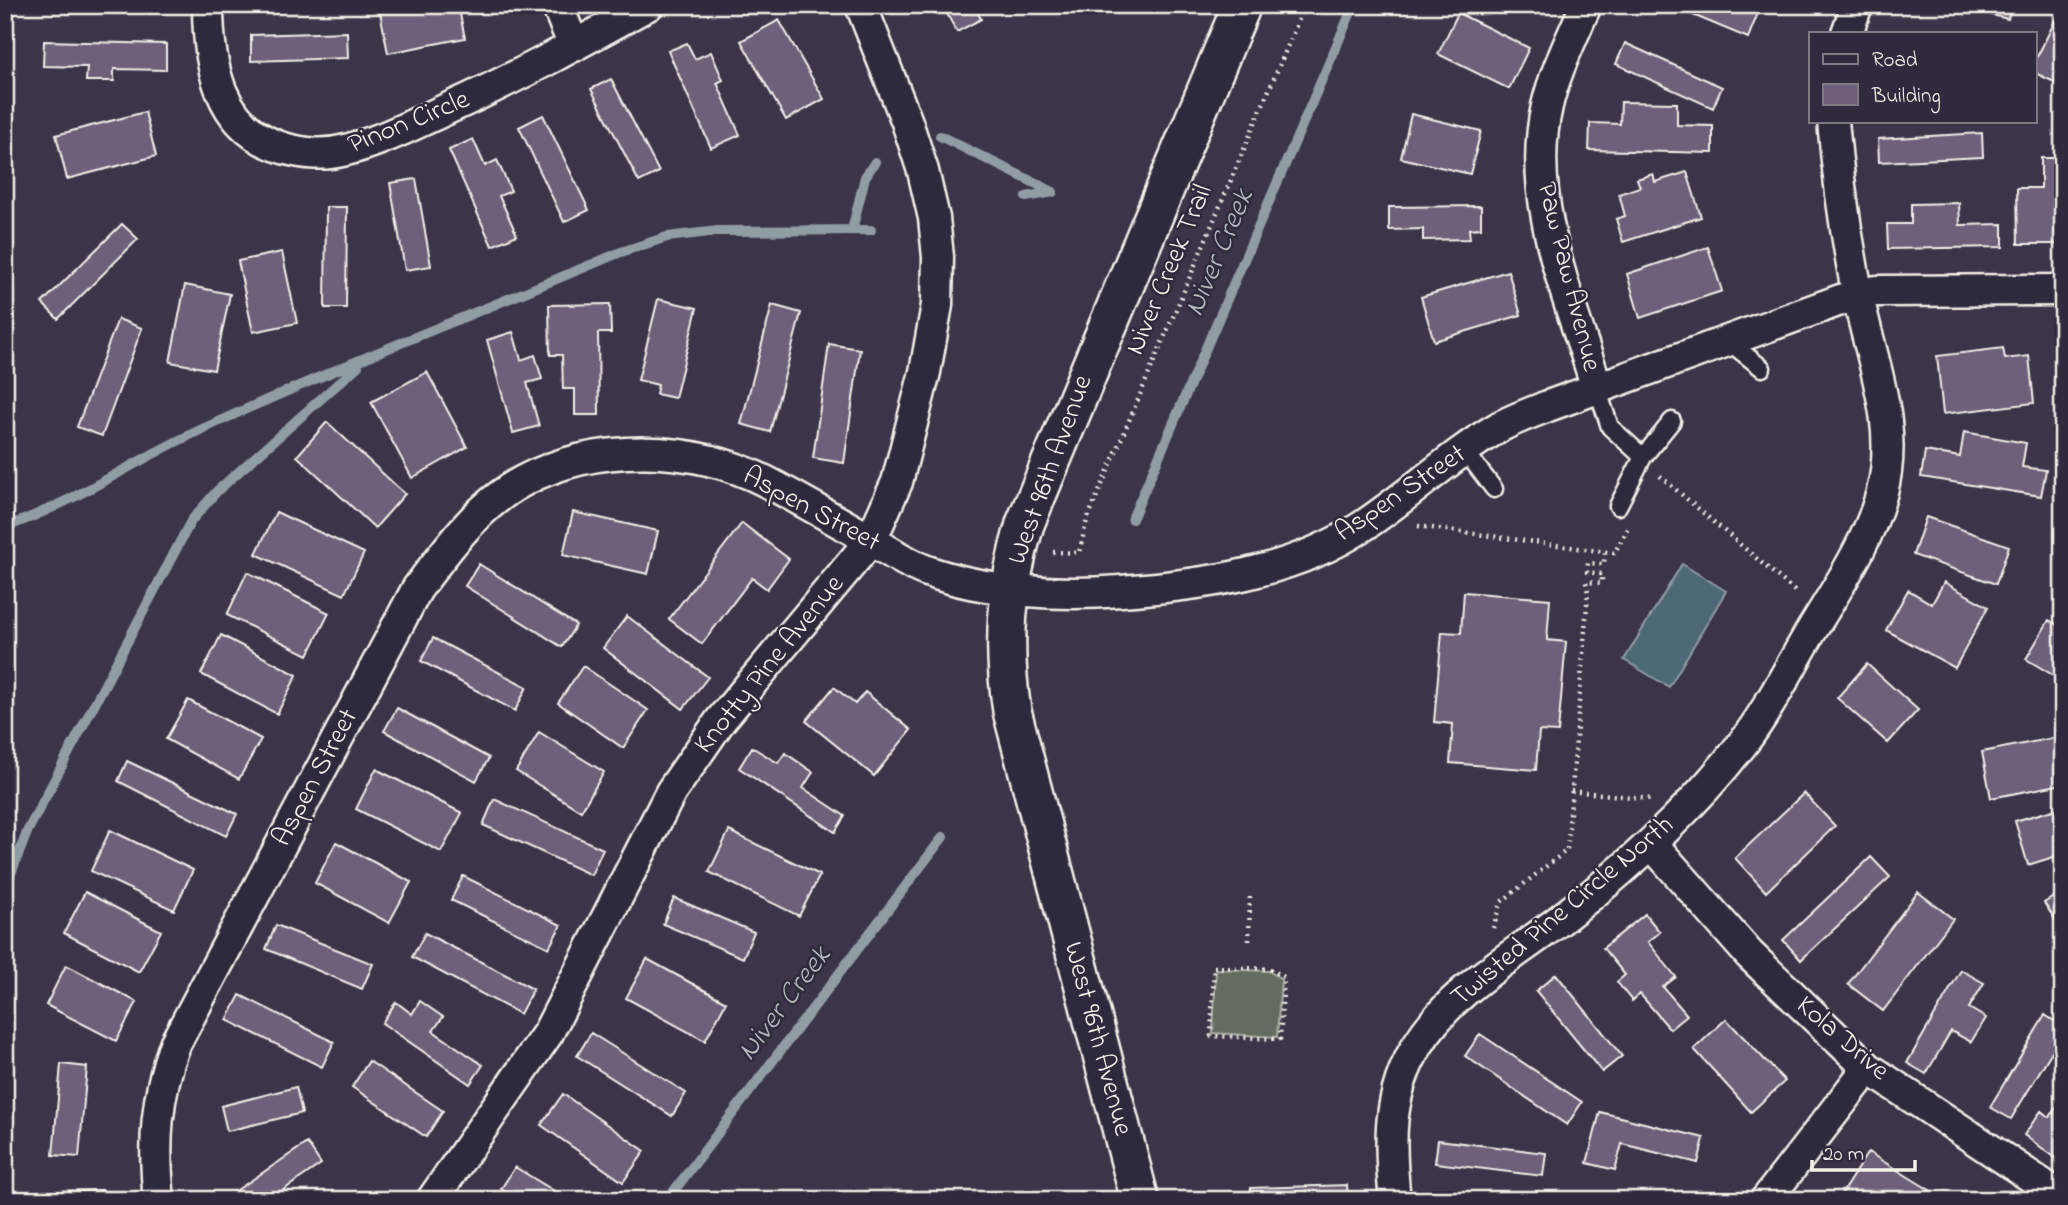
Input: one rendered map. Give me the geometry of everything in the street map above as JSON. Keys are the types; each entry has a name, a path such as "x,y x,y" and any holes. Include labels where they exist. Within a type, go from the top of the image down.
{"street":[{"name":"Pinon Circle","path":"208,5 208,37 215,77 236,120 251,133 274,145 304,154 345,151 372,142 522,75 648,5"},
{"path":"557,5 574,47"},
{"name":"Knotty Pine Avenue","path":"432,1200 548,1033 671,792 720,721 871,540 897,482 925,372 937,305 938,257 934,218 923,171 907,122 861,5"},
{"name":"West 96th Avenue","path":"1140,1200 1012,711 1005,665 1010,587 1025,524 1062,428 1242,5"},
{"name":"Paw Paw Avenue","path":"1586,5 1547,104 1540,164 1544,204 1597,388"},
{"path":"1847,32 1857,5"},
{"name":"Twisted Pine Circle North","path":"1395,1200 1389,1143 1392,1110 1400,1079 1418,1044 1458,999 1497,965 1564,918 1652,844 1745,740 1847,574 1871,525 1883,489 1888,434 1883,400 1857,294 1839,181 1833,122"},
{"name":"Aspen Street","path":"159,1200 155,1162 156,1116 163,1078 175,1044 417,589 449,546 481,512 521,482 562,465 647,452 683,454 721,463 763,480 898,558 927,571 959,580 1064,595 1123,591 1245,575 1305,555 1360,528 1503,425 1857,294 1877,291 2063,290"},
{"name":"Kola Drive","path":"1652,844 1749,954 1868,1068 2063,1198"},
{"path":"1766,1200 1868,1068"}],"lane":[{"path":"1729,342 1762,368"},
{"path":"1597,388 1611,427 1643,457"},
{"path":"1618,506 1643,457 1672,421"},
{"path":"1465,451 1494,489"}],"path":[{"name":"Niver Creek Trail","path":"1079,553 1087,520 1305,5"},
{"path":"1491,933 1501,902 1567,850 1588,593 1586,582 1602,583 1602,574 1587,572 1588,563 1604,564 1605,552"},
{"path":"1571,791 1663,800"},
{"path":"1249,941 1250,897"},
{"path":"1214,967 1270,969 1284,977 1284,1007 1280,1039 1211,1036 1214,967"}],"green space":[{"path":"1216,969 1269,971 1281,979 1277,1037 1213,1033"}],"water":[{"path":"1682,564 1726,591 1669,687 1624,660"}],"building":[{"path":"458,5 465,38 388,53 379,7"},
{"path":"942,5 974,5 981,19 957,32"},
{"path":"1669,5 1739,5 1758,13 1748,38"},
{"path":"1952,5 2011,5 2008,19"},
{"path":"2063,5 2063,86 2036,73 2036,59"},
{"path":"1458,13 1529,48 1509,89 1438,54"},
{"path":"779,20 824,99 786,120 741,41"},
{"path":"347,32 348,58 251,61 251,35"},
{"path":"44,41 166,44 166,70 114,69 114,81 86,81 87,67 43,66"},
{"path":"687,43 695,59 711,52 723,80 717,83 740,135 711,148 668,51"},
{"path":"1625,43 1722,87 1713,108 1616,64"},
{"path":"611,79 659,172 639,182 591,89"},
{"path":"1621,102 1677,103 1677,125 1713,126 1713,153 1589,150 1590,123 1620,124"},
{"path":"145,112 156,156 67,179 56,135"},
{"path":"1411,114 1481,131 1470,174 1401,158"},
{"path":"543,115 589,210 564,222 519,127"},
{"path":"1982,133 1983,157 1879,162 1878,139"},
{"path":"473,139 485,166 497,160 511,191 499,196 517,235 492,246 449,150"},
{"path":"2041,158 2063,158 2063,244 2018,244 2017,188 2041,188"},
{"path":"1687,172 1701,217 1623,242 1616,219 1625,216 1619,194 1640,187 1637,179 1653,174 1655,182"},
{"path":"416,179 431,266 405,270 390,183"},
{"path":"1959,203 1960,225 2003,224 2003,247 1888,249 1887,224 1911,224 1911,204"},
{"path":"1481,206 1481,228 1469,229 1470,239 1423,240 1423,229 1389,230 1389,207"},
{"path":"326,207 347,207 346,308 325,308"},
{"path":"122,224 138,239 58,319 42,303"},
{"path":"1708,247 1722,291 1640,318 1627,274"},
{"path":"282,252 297,323 253,332 238,261"},
{"path":"1508,271 1521,315 1434,341 1421,297"},
{"path":"185,285 230,294 214,370 170,362"},
{"path":"658,299 697,308 675,398 656,394 658,385 638,380"},
{"path":"610,304 611,333 598,333 599,415 575,415 575,389 563,389 562,355 550,355 549,305"},
{"path":"772,305 801,313 770,432 741,424"},
{"path":"118,319 142,328 102,436 77,427"},
{"path":"513,332 521,360 535,355 542,379 527,383 539,426 513,433 487,340"},
{"path":"829,344 860,349 844,463 813,458"},
{"path":"2003,348 2005,359 2029,356 2034,403 1943,414 1937,356"},
{"path":"427,372 467,447 412,478 371,402"},
{"path":"327,422 405,494 375,528 297,456"},
{"path":"1964,432 2026,443 2022,467 2046,470 2041,496 1921,477 1925,451 1960,457"},
{"path":"276,512 364,553 344,595 256,554"},
{"path":"573,512 658,531 648,574 563,555"},
{"path":"1926,517 2009,546 1996,584 1913,555"},
{"path":"742,523 789,559 767,589 752,578 702,644 669,619"},
{"path":"479,564 576,625 562,647 465,586"},
{"path":"247,572 329,613 308,655 227,615"},
{"path":"1944,582 1988,607 1955,668 1886,630 1908,590 1932,604"},
{"path":"1464,592 1550,599 1547,640 1566,642 1558,732 1539,731 1536,770 1450,763 1453,724 1434,722 1442,632 1461,633"},
{"path":"627,616 708,677 683,709 603,648"},
{"path":"2049,620 2063,628 2063,681 2026,659"},
{"path":"221,635 297,675 277,714 201,674"},
{"path":"433,638 527,687 515,711 421,661"},
{"path":"1867,664 1918,710 1888,743 1837,698"},
{"path":"583,666 648,710 623,748 558,703"},
{"path":"834,687 855,704 865,692 911,730 874,776 806,721"},
{"path":"188,700 261,739 239,779 166,739"},
{"path":"397,708 489,758 476,781 384,731"},
{"path":"539,732 604,772 581,811 516,771"},
{"path":"2063,736 2063,784 1991,798 1982,752"},
{"path":"752,747 778,763 785,753 813,772 803,788 845,816 835,832 739,768"},
{"path":"127,761 237,814 226,836 118,781"},
{"path":"376,769 462,813 441,852 356,809"},
{"path":"1804,793 1835,826 1766,892 1735,858"},
{"path":"494,799 603,849 591,875 483,825"},
{"path":"2063,807 2063,854 2028,865 2015,821"},
{"path":"110,830 193,870 174,910 91,871"},
{"path":"729,831 820,875 799,916 709,872"},
{"path":"336,842 411,882 389,923 315,883"},
{"path":"1871,857 1890,877 1801,960 1783,940"},
{"path":"463,876 561,925 549,948 451,900"},
{"path":"2063,891 2063,927 2061,928 2044,903"},
{"path":"85,892 161,931 139,972 64,933"},
{"path":"1918,892 1953,919 1883,1011 1848,984"},
{"path":"674,898 754,932 743,958 663,924"},
{"path":"1645,914 1660,932 1648,942 1676,977 1663,987 1687,1015 1670,1029 1640,994 1632,1001 1617,982 1625,975 1603,948"},
{"path":"276,925 373,964 362,989 266,949"},
{"path":"425,933 533,989 520,1014 412,957"},
{"path":"647,959 726,1002 705,1041 626,998"},
{"path":"66,965 137,1002 116,1041 46,1005"},
{"path":"1961,970 1984,983 1969,1008 1986,1018 1971,1042 1951,1031 1926,1074 1907,1063"},
{"path":"1556,974 1622,1056 1602,1072 1536,991"},
{"path":"240,995 334,1042 322,1067 227,1020"},
{"path":"420,1001 443,1017 433,1031 483,1065 470,1084 382,1023 396,1002 412,1014"},
{"path":"2045,1015 2063,1027 2063,1033 2011,1119 1990,1107"},
{"path":"1726,1019 1785,1081 1751,1112 1694,1049"},
{"path":"591,1033 686,1093 672,1116 577,1056"},
{"path":"1480,1034 1582,1102 1567,1125 1465,1056"},
{"path":"369,1061 443,1111 426,1137 352,1087"},
{"path":"61,1064 87,1067 79,1157 53,1155"},
{"path":"296,1087 302,1113 227,1131 221,1106"},
{"path":"563,1094 645,1151 623,1182 541,1125"},
{"path":"2063,1098 2063,1163 2024,1135 2041,1111 2049,1117"},
{"path":"1600,1112 1704,1138 1698,1163 1622,1144 1615,1170 1587,1163"},
{"path":"1438,1140 1546,1153 1543,1176 1435,1163"},
{"path":"307,1143 321,1164 269,1200 222,1200"},
{"path":"1868,1152 1933,1192 1929,1200 1846,1200 1840,1196"},
{"path":"515,1167 569,1200 518,1200 501,1189"},
{"path":"1347,1185 1348,1200 1251,1200 1251,1188"},
{"path":"103,1190 104,1200 59,1200 58,1191"}],"waterway":[{"name":"Niver Creek","path":"1132,519 1354,5"},
{"path":"940,136 1053,192"},
{"path":"852,230 865,177 875,162"},
{"path":"1026,197 1053,192"},
{"path":"5,527 54,507 172,444 248,408 621,252 667,237 718,231 871,230"},
{"path":"5,914 8,881 28,830 191,521 217,491 358,366"},
{"name":"Niver Creek","path":"667,1200 943,837"}]}
